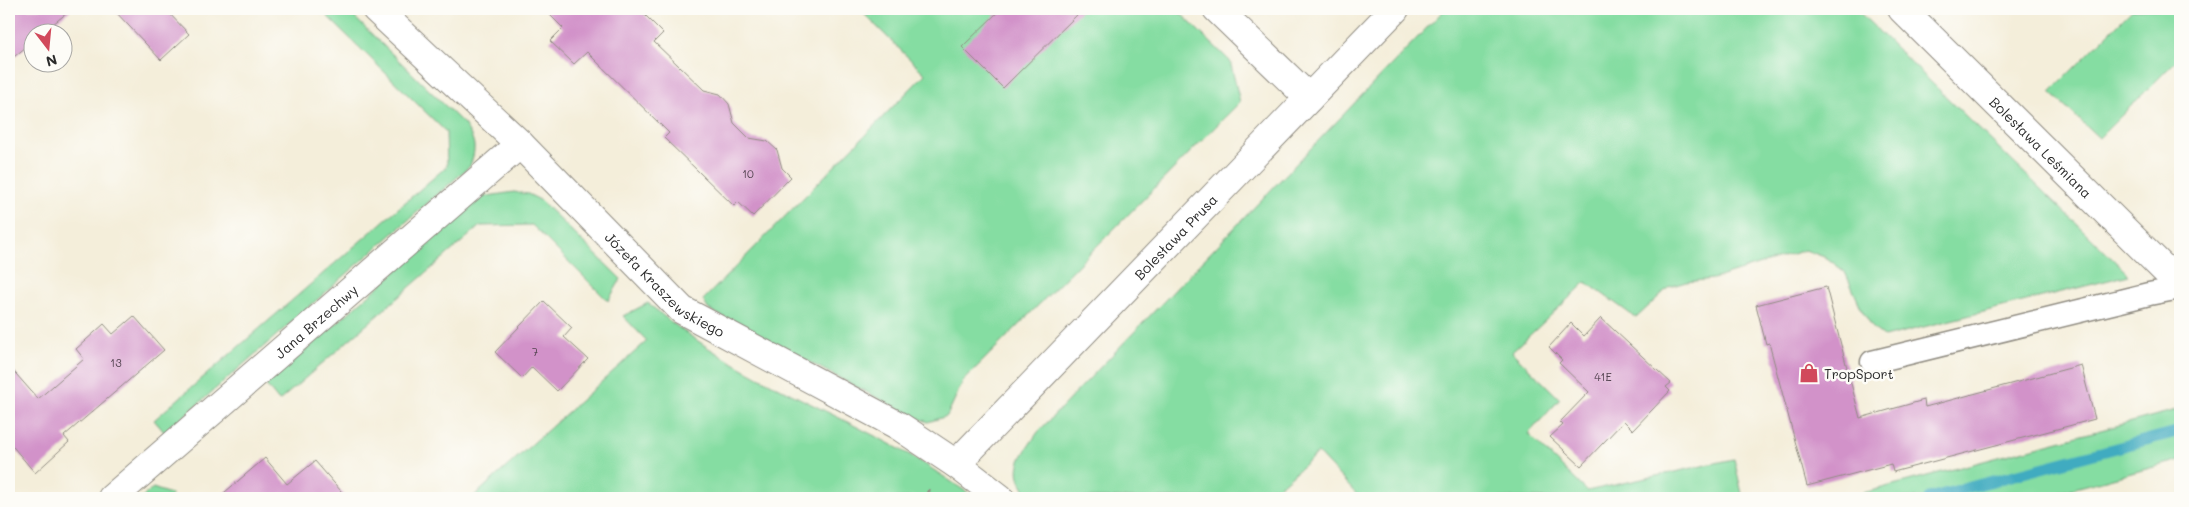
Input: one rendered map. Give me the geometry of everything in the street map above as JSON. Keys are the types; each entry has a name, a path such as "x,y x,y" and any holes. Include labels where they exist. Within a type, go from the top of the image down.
{"street":[{"name":"Józefa Kraszewskiego","path":"376,9 520,144 682,310 899,426 956,464 1000,498"},
{"path":"1217,9 1309,98"},
{"name":"Bolesława Prusa","path":"956,464 1396,9"},
{"name":"Bolesława Leśmiana","path":"1902,9 2180,286"},
{"name":"Jana Brzechwy","path":"112,498 520,144"}],"lane":[{"path":"1872,362 2180,286"}],"green space":[{"path":"320,9 346,9 464,124 474,144 474,153 470,166 165,433 154,420 447,166 446,132"},
{"path":"859,9 1176,9 1230,61 1240,102 963,381 947,416 928,422 910,415 708,309 703,300 925,74"},
{"path":"1445,9 1856,9 2129,275 1884,337 1873,328 1863,312 1845,272 1827,258 1805,250 1713,279 1686,282 1669,287 1636,318 1586,282 1512,352 1560,399 1528,434 1587,491 1734,459 1743,498 1360,498 1318,453 1266,498 1031,498 1024,488 1018,471 1026,449 1038,432"},
{"path":"2133,9 2180,9 2180,57 2099,138 2050,92"},
{"path":"514,192 528,194 540,200 621,279 608,301 532,225 480,226 279,401 266,385 481,197"},
{"path":"648,303 677,327 709,348 774,385 910,455 976,498 472,498 647,341 623,316"},
{"path":"2180,409 2180,460 2038,498 1844,498"},
{"path":"153,488 173,495 169,498 141,498"}],"building":[{"path":"9,9 72,9 56,22 22,22 22,50 9,61"},
{"path":"113,9 165,9 189,34 161,60"},
{"path":"544,9 639,9 663,33 654,42 704,90 720,94 729,104 734,123 749,138 767,141 777,150 782,168 791,177 753,216 738,202 734,206 664,138 669,133 587,52 574,64 550,41 563,28"},
{"path":"1001,9 1083,9 1003,88 962,47"},
{"path":"1826,287 1860,418 1924,400 1925,407 2081,365 2095,419 1893,472 1891,464 1807,486 1769,343 1766,344 1756,305"},
{"path":"544,301 572,328 564,337 588,359 557,391 532,367 522,378 495,352"},
{"path":"134,316 164,350 64,436 69,442 35,473 9,442 9,366 38,399 84,359 76,349 104,324 113,334"},
{"path":"1601,318 1671,383 1666,387 1670,391 1633,430 1624,421 1581,466 1550,437 1563,425 1560,422 1589,392 1559,363 1562,360 1549,347 1571,323 1584,336"},
{"path":"265,458 287,484 315,461 347,498 218,498"}],"waterway":[{"path":"1929,498 2180,431"}],"place":[{"name":"TropSport","path":"1809,373"}]}
